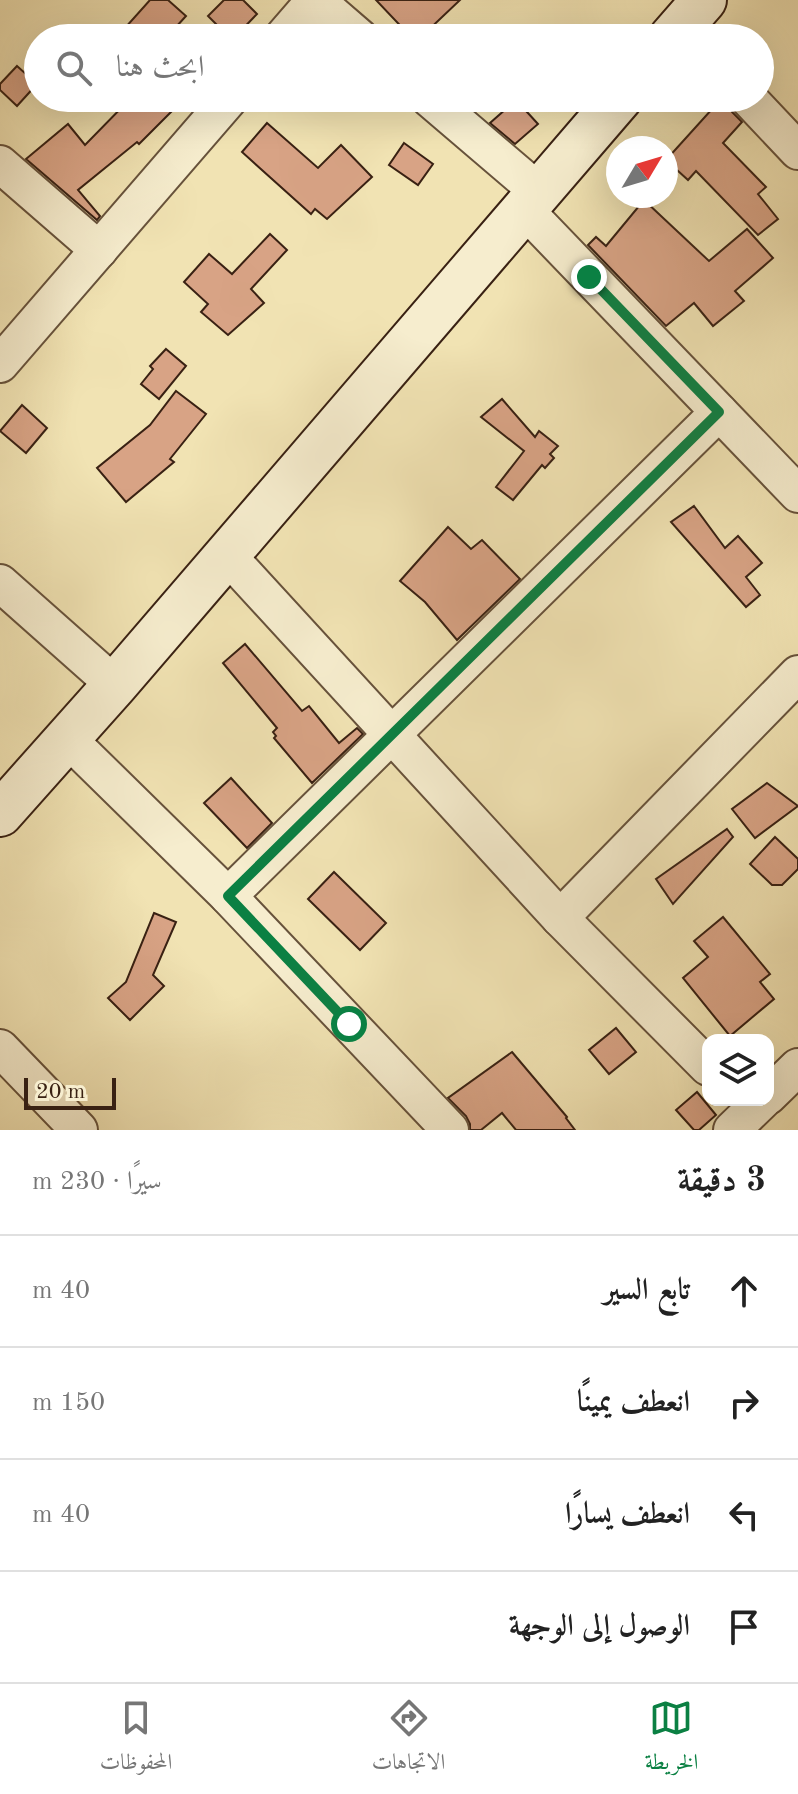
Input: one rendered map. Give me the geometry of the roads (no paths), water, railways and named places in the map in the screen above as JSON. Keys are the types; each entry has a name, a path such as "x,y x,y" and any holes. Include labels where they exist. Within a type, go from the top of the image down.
{"street":[{"path":"294,24 315,0 343,24"},
{"path":"0,364 218,112"},
{"path":"443,112 531,201 719,412 798,494"},
{"path":"0,814 115,685 608,112"},
{"path":"761,112 798,151"},
{"path":"0,164 99,250"},
{"path":"228,896 719,412"},
{"path":"227,555 560,918 702,1061"},
{"path":"0,583 115,685"},
{"path":"560,918 798,674"},
{"path":"68,739 228,896 450,1130"},
{"path":"0,1048 79,1130"},
{"path":"754,1111 798,1067"}]}
